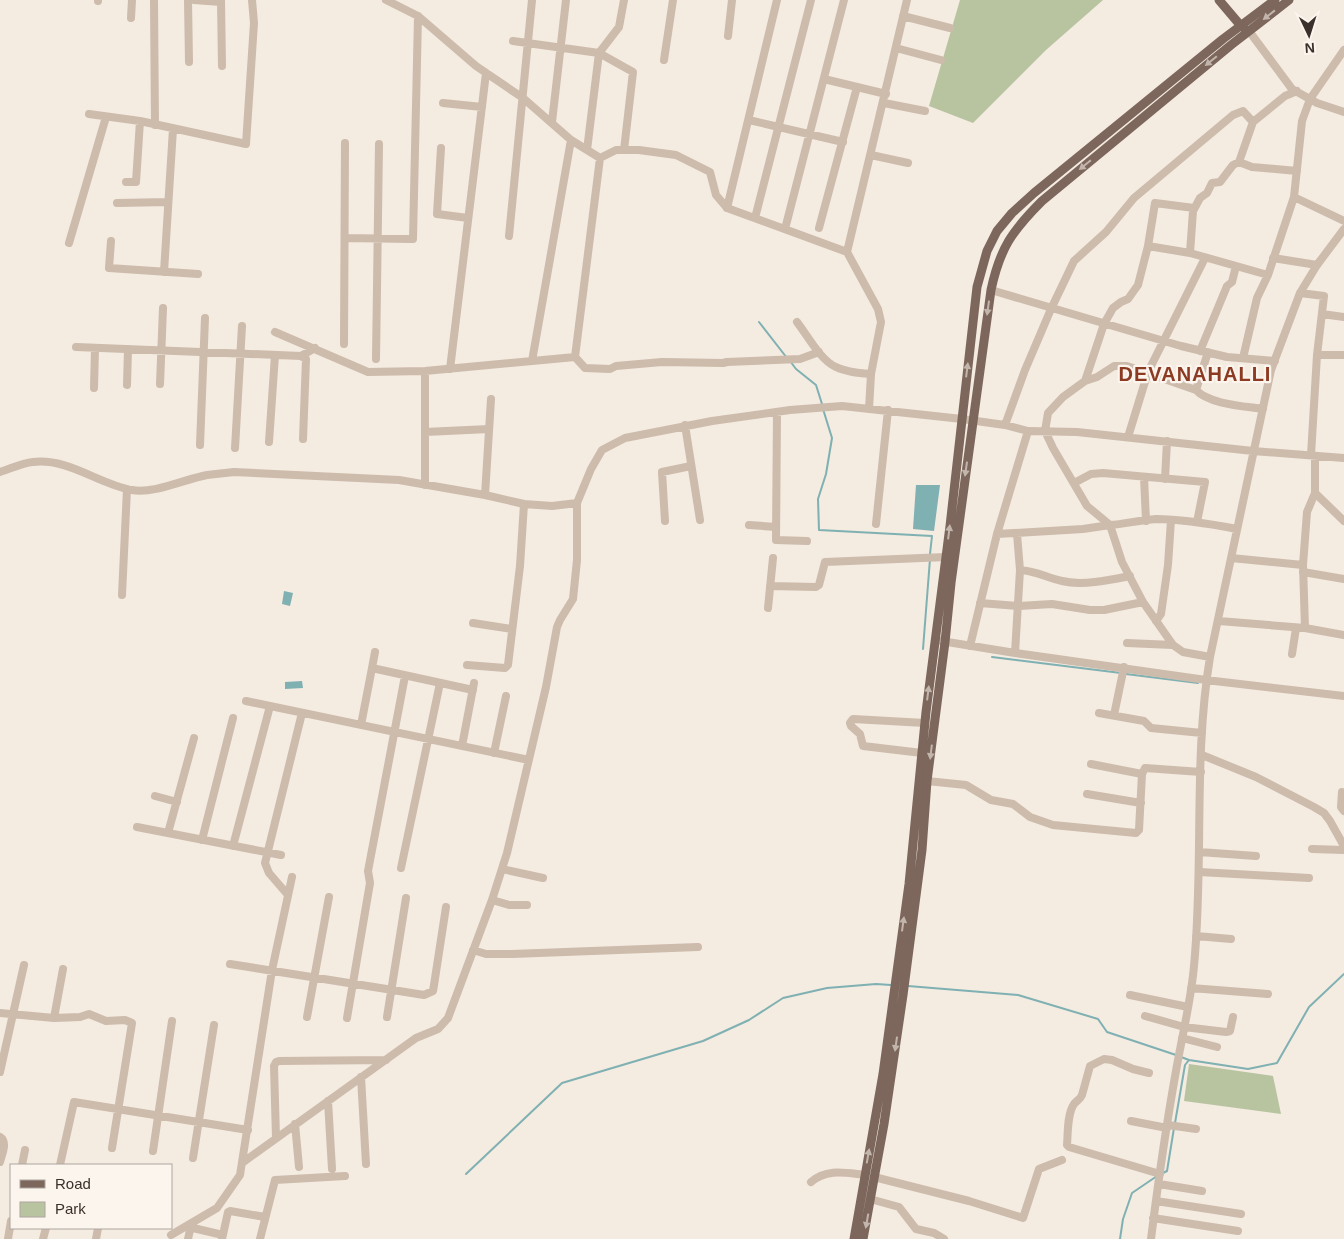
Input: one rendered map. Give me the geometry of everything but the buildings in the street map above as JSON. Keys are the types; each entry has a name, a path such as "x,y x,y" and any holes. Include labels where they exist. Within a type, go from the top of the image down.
{"main road":[{"path":"1219,0 1240,26 1249,31"},
{"path":"901,973 925,722 977,287 987,251 997,231 1012,213 1062,168 1275,0"},
{"path":"854,1239 870,1176 922,850 927,781 951,583 972,421 995,270 1000,256 1020,224 1042,202 1076,172 1289,0"},
{"path":"863,1239 870,1200 870,1176"}],"street":[{"path":"131,18 132,0"},
{"path":"154,0 155,125"},
{"path":"188,0 189,62"},
{"path":"194,0 221,1 222,66"},
{"path":"89,114 140,121 246,144 254,23 252,0"},
{"path":"386,0 418,16 486,73 523,98 571,140 600,158"},
{"path":"509,236 523,98 526,43 532,0"},
{"path":"552,122 566,0"},
{"path":"587,150 599,53 619,27 624,0"},
{"path":"664,60 673,0"},
{"path":"728,36 732,0"},
{"path":"727,208 777,0"},
{"path":"755,218 811,0"},
{"path":"784,229 844,0"},
{"path":"847,252 886,94 906,0"},
{"path":"345,238 413,239 418,16"},
{"path":"903,16 950,28"},
{"path":"1249,31 1292,89 1317,104 1344,112"},
{"path":"513,41 599,53 633,72 624,150"},
{"path":"896,48 941,60"},
{"path":"1243,358 1256,298 1268,275 1294,197 1302,121 1310,99 1344,50"},
{"path":"450,369 486,73"},
{"path":"824,79 886,94"},
{"path":"819,228 858,87"},
{"path":"1190,254 1193,211 1200,198 1207,193 1212,183 1220,182 1233,165 1239,162 1253,122 1285,96 1297,91"},
{"path":"884,102 925,111"},
{"path":"443,104 482,107"},
{"path":"1005,425 1025,370 1074,261 1106,232 1134,198 1233,115 1243,111 1253,122"},
{"path":"70,243 106,117"},
{"path":"748,120 843,142"},
{"path":"126,182 136,182 140,121"},
{"path":"164,272 173,129"},
{"path":"532,361 571,140"},
{"path":"344,344 345,143"},
{"path":"376,358 380,144"},
{"path":"441,148 437,214 468,218"},
{"path":"600,158 616,150 639,150 676,155 710,172 716,196 727,208 847,252 878,309 881,322 871,374 869,409"},
{"path":"871,155 908,163"},
{"path":"600,158 575,357 585,368 610,369 616,366 662,362 723,363 800,359 819,352"},
{"path":"1239,162 1252,167 1297,171"},
{"path":"1294,197 1344,221"},
{"path":"117,203 168,202"},
{"path":"1085,382 1104,324 1113,308 1128,299 1138,285 1148,246 1155,203 1194,208"},
{"path":"1151,1239 1159,1179 1191,988 1199,872 1202,733 1210,657 1253,451 1275,361 1300,293 1344,229"},
{"path":"111,240 109,268 198,274"},
{"path":"1148,246 1190,254 1268,275"},
{"path":"1128,437 1148,372 1205,258"},
{"path":"1273,258 1318,265"},
{"path":"1196,390 1204,352 1227,286 1232,282 1236,266"},
{"path":"991,290 1204,352 1275,361"},
{"path":"1300,293 1324,296 1317,355 1313,455 1314,493 1307,512 1303,568 1305,628"},
{"path":"160,384 163,308"},
{"path":"1322,314 1344,317"},
{"path":"200,445 204,318"},
{"path":"797,322 819,352 834,367 871,374"},
{"path":"235,448 242,326"},
{"path":"275,332 368,372 425,371 575,357"},
{"path":"76,347 301,356 314,348"},
{"path":"94,388 95,348"},
{"path":"127,385 128,349"},
{"path":"269,442 275,355"},
{"path":"1317,355 1344,355"},
{"path":"301,356 306,360 303,440"},
{"path":"1210,657 1184,652 1173,645 1143,602 1122,562 1110,525 1087,506 1053,448 1045,431 1048,413 1063,397 1114,366 1127,366 1148,372 1196,390 1202,397 1263,409"},
{"path":"424,485 425,371"},
{"path":"485,495 491,400"},
{"path":"242,1163 416,1038 438,1029 448,1018 502,868 557,627 573,599 577,560 577,503 591,469 602,450 625,438 685,425 777,412 842,406 962,419 1005,425 1028,431 1077,432 1253,451 1344,458"},
{"path":"876,524 888,410"},
{"path":"777,412 776,540 807,541"},
{"path":"685,425 700,520"},
{"path":"425,432 489,429"},
{"path":"970,646 997,534 1028,431"},
{"path":"1165,479 1167,441"},
{"path":"0,472 33,462 53,463 74,468 107,483 133,490 149,490 207,475 234,472 398,480 485,495 524,504 552,506 577,503"},
{"path":"665,521 662,472 691,466"},
{"path":"1074,482 1092,474 1103,473 1205,482 1197,522"},
{"path":"1144,477 1146,521"},
{"path":"122,595 127,489"},
{"path":"1314,493 1344,521"},
{"path":"467,665 507,667 520,566 524,504"},
{"path":"997,534 1083,529 1155,519 1197,522 1237,529"},
{"path":"1156,620 1161,614 1168,565 1170,520"},
{"path":"749,525 776,527"},
{"path":"1015,653 1020,570 1017,534"},
{"path":"770,586 816,587 820,585 824,562 946,557"},
{"path":"768,608 773,558"},
{"path":"1231,558 1303,568 1343,577"},
{"path":"1020,570 1039,572 1063,582 1107,581 1130,576"},
{"path":"980,603 1019,606 1052,604 1090,610 1104,610 1143,602"},
{"path":"1219,621 1305,628 1344,635"},
{"path":"472,623 512,629"},
{"path":"1292,654 1296,628"},
{"path":"935,640 1015,653 1124,667 1206,682 1344,696"},
{"path":"1127,643 1173,645"},
{"path":"361,725 375,652"},
{"path":"1114,715 1124,667"},
{"path":"372,668 440,683 474,687 462,746"},
{"path":"347,1018 370,883 368,871 405,676"},
{"path":"401,868 440,683"},
{"path":"494,753 506,696"},
{"path":"246,701 528,760"},
{"path":"233,846 270,706"},
{"path":"1100,712 1144,720 1151,728 1202,733"},
{"path":"288,894 266,869 265,863 302,713"},
{"path":"202,840 233,718"},
{"path":"922,752 863,746 860,734 850,723 853,719 925,722"},
{"path":"168,833 194,738"},
{"path":"1202,755 1256,777 1319,810 1330,821 1344,846"},
{"path":"1092,764 1142,774"},
{"path":"927,781 966,785 991,800 1012,804 1030,817 1054,825 1136,833 1139,830 1142,774 1145,768 1201,772"},
{"path":"1342,792 1341,807 1344,811"},
{"path":"1087,794 1141,803"},
{"path":"156,796 177,802"},
{"path":"137,827 281,854"},
{"path":"1312,849 1344,850"},
{"path":"1199,852 1256,856"},
{"path":"502,868 543,878"},
{"path":"1199,872 1309,878"},
{"path":"170,1235 217,1208 240,1175 272,970 292,877"},
{"path":"307,1017 329,898"},
{"path":"387,1017 406,898"},
{"path":"492,900 509,905 527,904"},
{"path":"230,964 424,995 433,991 446,906"},
{"path":"1196,936 1230,939"},
{"path":"473,950 486,954 512,954 698,947"},
{"path":"0,1072 24,965"},
{"path":"54,1018 63,969"},
{"path":"1191,988 1268,994"},
{"path":"1130,995 1188,1007"},
{"path":"0,1013 54,1018 80,1017 89,1014 106,1022 124,1020 132,1024 112,1148"},
{"path":"1144,1016 1184,1027 1226,1032 1232,1028 1234,1017"},
{"path":"152,1152 172,1021"},
{"path":"193,1158 214,1026"},
{"path":"1182,1038 1217,1048"},
{"path":"1149,1073 1104,1059 1090,1066 1081,1099 1075,1103 1072,1110 1068,1146 1159,1179 1202,1191"},
{"path":"276,1138 274,1066 276,1062 386,1060"},
{"path":"361,1077 366,1164"},
{"path":"328,1101 332,1169"},
{"path":"60,1164 74,1102 248,1130"},
{"path":"1131,1121 1196,1129"},
{"path":"295,1124 299,1167"},
{"path":"0,1137 5,1142 0,1162"},
{"path":"22,1164 25,1150"},
{"path":"811,1182 819,1175 834,1172 870,1176 969,1201 1023,1218 1039,1169 1062,1160"},
{"path":"260,1239 275,1180 345,1176"},
{"path":"870,1200 900,1207 916,1229 934,1233 944,1239"},
{"path":"1156,1201 1241,1214"},
{"path":"188,1239 190,1230 193,1228 222,1237 230,1210 265,1217"},
{"path":"1153,1218 1238,1231"}],"green space":[{"path":"960,0 1103,0 1046,50 973,123 929,106"},
{"path":"1189,1064 1273,1076 1281,1114 1184,1101"}],"water":[{"path":"916,485 940,485 934,531 913,529"},
{"path":"284,591 293,593 290,606 282,604"},
{"path":"302,681 303,688 285,689 285,682"}],"waterway":[{"path":"759,322 787,358"},
{"path":"790,361 796,369 816,385 822,404"},
{"path":"823,409 832,438 826,474 818,499 819,530 932,536 930,554"},
{"path":"923,649 930,559"},
{"path":"992,657 1121,673"},
{"path":"1126,674 1198,683"},
{"path":"1175,1123 1185,1065 1189,1060 1248,1069 1277,1063 1309,1007 1344,974"},
{"path":"466,1174 562,1083 703,1041 749,1020 783,998 827,988 876,984 891,985"},
{"path":"908,986 1018,995 1098,1019 1107,1032 1176,1055"},
{"path":"1181,1057 1189,1060"},
{"path":"1163,1173 1167,1171 1174,1128"},
{"path":"1120,1239 1123,1219 1132,1193 1157,1176"}],"district":[{"name":"DEVANAHALLI","path":"1195,374"}]}
